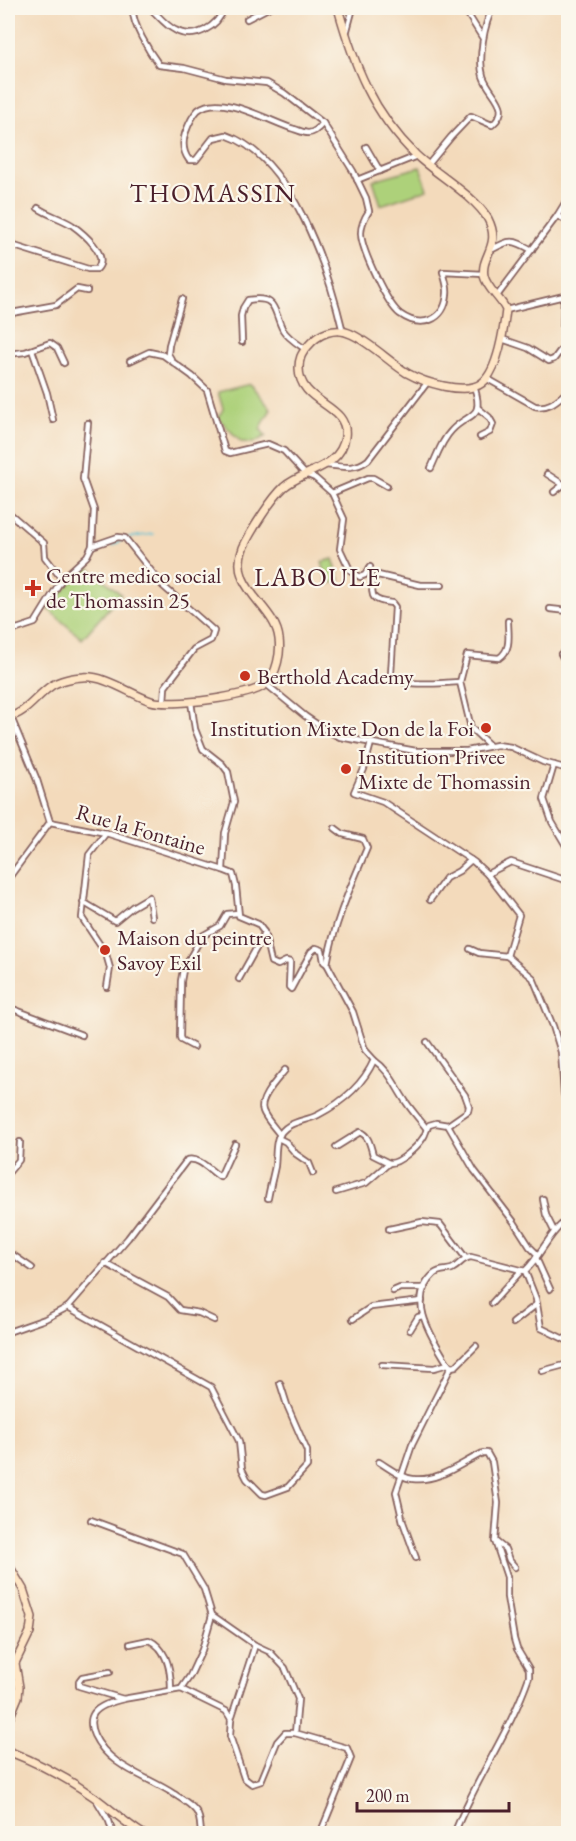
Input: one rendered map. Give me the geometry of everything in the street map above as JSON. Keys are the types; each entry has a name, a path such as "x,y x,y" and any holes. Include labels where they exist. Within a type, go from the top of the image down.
{"main road":[{"path":"9,719 21,712 52,685 80,676 95,676 153,702 191,702 252,691 266,684 272,675 281,650 279,633 244,581 239,562 243,547 274,497 305,474 316,471 334,459 345,437 345,425 338,414 307,392 302,383 299,373 300,359 305,349 313,341 330,331 350,333 407,373 427,383 458,387 474,386 482,383 486,378 502,339 506,310 487,284 483,274 493,241 492,230 487,218 478,207 417,156 382,115 362,81 338,8"},
{"path":"8,1564 23,1588 32,1617 30,1632 15,1663 19,1687 18,1697 8,1721"},
{"path":"8,1751 39,1763 96,1798 125,1823 143,1833"}],"street":[{"path":"133,8 139,31 149,52 159,65 183,68 226,79 267,83 323,123 366,198 369,211 364,219 361,232 365,252 388,302 400,314 413,320 431,321 437,317 447,296 443,272 483,274"},
{"path":"150,8 176,32 191,33 205,32 224,8"},
{"path":"247,19 268,8"},
{"path":"346,36 353,8"},
{"path":"464,8 482,37"},
{"path":"429,165 471,116 492,125 500,119 499,104 483,76 482,37 493,8"},
{"path":"563,8 568,11"},
{"path":"323,123 308,133 250,111 218,103 199,109 189,122 183,147 189,160 196,160 213,138 226,135 250,147 270,165 309,227 336,300 343,332"},
{"path":"366,147 380,171"},
{"path":"357,180 417,156"},
{"path":"497,296 558,216 568,198"},
{"path":"8,244 88,269 97,269 100,266 101,259 98,253 82,234 67,222 49,216 38,208"},
{"path":"558,216 568,221"},
{"path":"491,250 508,240 513,240 532,250"},
{"path":"8,317 16,312 56,305 78,289 87,291"},
{"path":"506,310 566,295 563,330"},
{"path":"242,342 243,308 248,300 263,298 277,310 283,331 305,349"},
{"path":"172,362 168,354 169,345 182,299"},
{"path":"502,339 528,348 549,361 554,359 560,351 568,354"},
{"path":"8,354 32,350 50,343 57,348 64,363"},
{"path":"32,350 47,393 53,420"},
{"path":"130,361 150,352 163,355 207,390 225,451 230,453 268,444 284,451 305,474 315,478 332,493 344,519 344,530 339,541 340,549 350,570 360,577 365,575 370,567"},
{"path":"486,378 535,406 548,406 568,391"},
{"path":"326,465 351,468 368,460 427,383"},
{"path":"431,468 453,429 471,418 478,408 474,386"},
{"path":"478,408 489,417 493,424 490,432 480,437"},
{"path":"8,626 17,628 35,623 63,579 87,556 92,546 94,510 83,479 88,423"},
{"path":"547,474 566,483 554,492"},
{"path":"332,493 368,478 373,478 387,486"},
{"path":"8,512 44,543 45,557 63,579"},
{"path":"92,546 118,537 125,538 163,586 213,631 211,640 194,649 165,687 164,702"},
{"path":"442,585 420,585 378,575 373,579 371,592 373,598 380,602 392,603 395,607 391,674 393,679 403,683 460,682"},
{"path":"550,609 568,611"},
{"path":"489,745 471,728 460,682 467,655 500,658 504,655 508,646 508,621"},
{"path":"561,654 568,666"},
{"path":"266,684 327,730 340,737 416,751 467,751 489,745 511,747 568,769"},
{"path":"191,702 195,729 203,749 222,764 228,772 234,802 225,833 223,870 232,874 235,880 238,913 243,919 258,924 264,932 271,962 278,965 286,961 290,962 290,988 294,986 307,956 316,948 322,950 324,962 353,1012 365,1050 392,1076 406,1102 426,1129"},
{"path":"8,879 50,822 37,780 9,719"},
{"path":"371,744 354,792 383,802 471,860 487,874 519,915 507,957"},
{"path":"554,765 544,799 552,822 568,849"},
{"name":"Rue la Fontaine","path":"50,822 106,833 223,870"},
{"path":"327,964 342,908 367,848 363,839 343,834 335,828"},
{"path":"106,833 89,855 82,921 106,954 110,968 107,987"},
{"path":"430,900 446,878 459,871 471,860"},
{"path":"487,874 511,862 568,881"},
{"path":"83,902 115,921 149,897 152,917"},
{"path":"194,1047 180,1037 181,975 202,936 220,926 227,914 238,913"},
{"path":"239,979 264,932"},
{"path":"470,949 479,953 507,957 533,978 561,1052 564,1094 568,1106"},
{"path":"8,1005 82,1035"},
{"path":"336,1147 360,1132 365,1134 373,1155 395,1164 424,1137 429,1125 436,1123 448,1125 468,1111 470,1106 465,1095 427,1042"},
{"path":"268,1198 279,1136 288,1125 317,1116 347,1096 355,1089 374,1060"},
{"path":"285,1070 264,1099 262,1107 264,1114 279,1136 296,1154 309,1163 313,1173"},
{"path":"448,1125 474,1170 514,1222 537,1257 550,1289"},
{"path":"8,1173 19,1160 20,1142"},
{"path":"8,1332 68,1307 128,1238 187,1160 194,1159 201,1162 220,1177 235,1144"},
{"path":"336,1192 366,1183 389,1163"},
{"path":"543,1199 546,1215 554,1231"},
{"path":"389,1229 422,1222 440,1224 465,1257"},
{"path":"492,1303 537,1257 554,1231 562,1224 568,1226"},
{"path":"8,1255 13,1255 32,1268"},
{"path":"449,1365 423,1316 422,1301 425,1288 435,1273 452,1269 465,1257 478,1258 523,1271"},
{"path":"105,1263 168,1297 180,1310 199,1313 214,1320"},
{"path":"523,1271 537,1304 541,1328 568,1341"},
{"path":"393,1291 400,1288 425,1288"},
{"path":"353,1319 371,1307 422,1301"},
{"path":"513,1323 537,1304"},
{"path":"68,1307 211,1387 239,1441 242,1469 247,1479 262,1494 266,1495 288,1487 307,1466 307,1451 280,1383"},
{"path":"410,1330 418,1317 423,1316"},
{"path":"382,1365 434,1368 456,1366 476,1346"},
{"path":"542,1371 568,1364"},
{"path":"416,1558 396,1496 412,1445 449,1365"},
{"path":"379,1462 412,1479 453,1470 476,1456 487,1453 492,1462 498,1503 495,1541 507,1577 507,1597 514,1640 529,1669 529,1677 496,1752 454,1833"},
{"path":"91,1520 183,1554 204,1589 212,1615 202,1650 181,1689"},
{"path":"495,1541 505,1549 509,1560 515,1567"},
{"path":"212,1615 255,1646 270,1652 285,1668 298,1699 295,1733"},
{"path":"130,1644 149,1640 156,1643 167,1659 171,1690"},
{"path":"255,1646 231,1719 231,1736 244,1778 252,1784 261,1781 277,1742 285,1733 295,1733 347,1748 350,1755 351,1758 320,1833"},
{"path":"110,1672 82,1677 79,1681 80,1686 123,1698"},
{"path":"201,1833 200,1818 194,1809 159,1784 121,1765 106,1752 96,1739 91,1723 93,1714 102,1707 123,1698 181,1689 226,1711 231,1719"},
{"path":"96,1798 113,1833"}],"green space":[{"path":"420,167 428,189 381,205 373,180"},
{"path":"250,384 271,409 260,429 266,436 253,443 241,442 218,418 223,409 218,392"},
{"path":"333,559 340,580 328,584 322,562"},
{"path":"86,565 121,594 82,639 48,609"}],"waterway":[{"path":"126,538 153,534"},
{"path":"112,546 122,540"}],"place":[{"name":"Centre medico social de Thomassin 25","path":"33,588"},
{"name":"Berthold Academy","path":"245,676"},
{"name":"Institution Mixte Don de la Foi","path":"486,728"},
{"name":"Institution Privee Mixte de Thomassin","path":"346,769"},
{"name":"Maison du peintre Savoy Exil","path":"105,950"}],"district":[{"name":"THOMASSIN","path":"213,193"},
{"name":"LABOULE","path":"318,577"}]}
